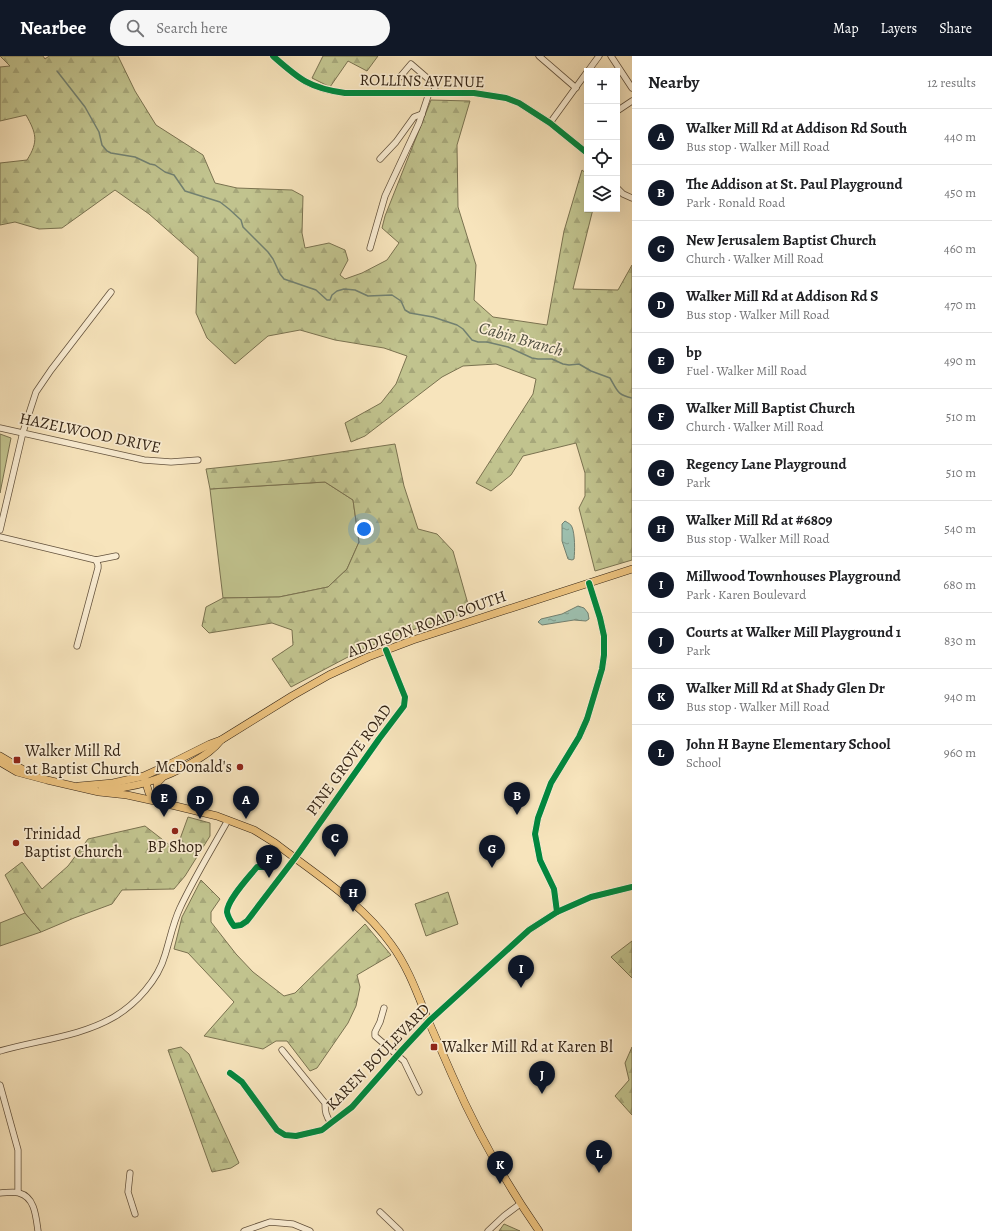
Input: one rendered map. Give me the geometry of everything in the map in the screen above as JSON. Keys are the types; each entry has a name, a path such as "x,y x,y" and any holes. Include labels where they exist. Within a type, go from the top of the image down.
{"main road":[{"name":"ADDISON ROAD SOUTH","path":"80,788 126,787 145,780 168,765 221,740 329,675 386,650 632,569"},
{"name":"ADDISON ROAD SOUTH","path":"145,780 162,778 181,770 214,749 221,740"},
{"path":"0,756 30,775"},
{"path":"0,762 17,772 80,788 159,802 216,816 244,826 264,836 345,896 378,927 392,944 405,966 462,1098 493,1158 520,1204 539,1231"},
{"path":"159,802 157,783 162,778"},
{"path":"145,780 149,793 159,802"}],"street":[{"name":"ROLLINS AVENUE","path":"273,56 297,77 316,87 330,91 345,93 481,93 506,98 519,103 550,123 584,151"},
{"path":"538,56 576,88"},
{"path":"591,68 599,56"},
{"path":"612,56 632,88"},
{"path":"400,77 410,64 433,83 436,93"},
{"path":"550,123 584,77"},
{"path":"370,248 386,196 422,114 429,93"},
{"path":"620,109 632,102"},
{"path":"380,159 396,142 414,117 422,114"},
{"path":"620,191 632,198"},
{"path":"0,530 23,432 31,405 42,382 112,292"},
{"name":"HAZELWOOD DRIVE","path":"0,428 144,460 171,462 198,460"},
{"path":"0,537 96,560 116,556"},
{"path":"77,646 98,568 96,560"},
{"path":"557,912 554,890 540,860 536,834 538,818 548,789 555,774 576,744 587,719 602,669 604,636 589,583"},
{"name":"PINE GROVE ROAD","path":"295,858 378,739 405,704 405,697 386,650"},
{"path":"0,1051 74,1033 94,1026 120,1013 140,995 150,984 159,969 165,956 179,910 228,820"},
{"path":"268,867 257,867 238,891 228,907 229,919 234,926 241,925 247,921 295,858"},
{"name":"KAREN BOULEVARD","path":"230,1073 242,1082 278,1130 283,1134 287,1136 322,1130 352,1107 429,1021 529,930 557,912 591,897 632,886"},
{"path":"384,1008 380,1022 376,1029 376,1037 398,1055 407,1066 419,1092"},
{"path":"282,1050 325,1102 326,1116 331,1123"},
{"path":"1,1089 18,1150 18,1192"},
{"path":"130,1172 128,1192 135,1214"},
{"path":"0,1193 18,1192 27,1197 34,1210 38,1231"},
{"path":"488,1231 520,1204"},
{"path":"380,1212 400,1231"},
{"path":"244,1231 270,1222 294,1224 310,1231"}],"green space":[{"path":"0,56 43,56 45,59 49,56 118,56 135,91 156,125 203,155 215,183 237,188 292,190 303,196 302,233 305,248 329,243 345,250 348,260 340,275 345,279 362,273 387,260 399,243 382,228 385,216 431,100 470,101 457,145 458,207 476,265 474,300 493,317 547,325 564,231 582,170 584,172 584,212 592,212 573,289 618,290 632,265 632,560 595,571 579,508 585,496 585,473 576,443 523,456 511,475 491,491 476,483 533,394 536,379 496,364 463,366 442,377 365,436 351,442 345,423 381,403 396,384 407,356 384,348 335,340 300,330 268,336 235,364 207,338 196,313 198,257 149,214 115,190 62,228 39,229 15,222 0,225 0,163 27,160 35,142 34,132 26,115 0,121 0,67 10,66"},
{"path":"323,56 378,56 367,71 348,61 330,87 312,78"},
{"path":"0,434 11,438 0,493"},
{"path":"395,444 404,486 418,529 437,534 453,551 470,611 406,632 365,648 291,687 272,659 293,645 292,630 272,623 209,633 202,626 206,607 223,598 279,597 328,587 347,569 359,542 353,500 325,482 210,489 206,469 280,461"},
{"path":"325,482 353,500 359,542 347,569 328,587 279,597 223,598 210,489"},
{"path":"188,817 210,823 210,836 185,876 174,889 122,890 112,904 41,932 25,913 5,875 22,862 42,889 68,866 88,839 145,826 176,850"},
{"path":"201,880 220,899 211,912 211,922 236,954 253,972 284,996 295,993 365,924 391,955 357,975 360,987 356,1006 348,1023 317,1068 310,1071 287,1041 276,1041 263,1049 204,1036 234,1002 188,953 174,949 182,917"},
{"path":"448,892 458,924 426,936 415,904"},
{"path":"25,913 41,932 0,946 0,923"},
{"path":"632,941 632,978 611,957"},
{"path":"181,1047 189,1054 239,1163 231,1168 212,1172 168,1050"},
{"path":"632,1047 632,1115 615,1096 629,1080 625,1063"},
{"path":"504,1224 520,1231 499,1231"}],"water":[{"path":"565,521 572,526 574,534 574,559 572,560 568,559 562,541 562,524"},
{"path":"578,606 584,608 588,613 589,619 586,621 574,620 542,625 538,622 541,619 562,614"}],"waterway":[{"name":"Cabin Branch","path":"57,71 85,107 99,132 102,145 107,151 135,157 155,165 165,172 174,175 185,191 220,202 241,220 243,227 268,252 284,279 316,290 327,300 330,300 332,295 337,291 344,289 355,290 368,296 392,295 401,301 405,310 410,313 433,317 457,325 463,329 472,340 508,347 532,358 552,359 569,365 579,364 591,371 610,378 620,394 632,398"}],"cycle path":[{"path":"273,56 290,71 305,81 333,91 345,93 474,93 506,98 519,103 550,123 584,151"},
{"path":"557,912 554,889 540,860 535,834 538,818 551,783 579,737 587,719 602,669 604,636 589,583"},
{"path":"268,867 257,867 231,901 227,912 234,926 241,925 247,921 295,858 404,706 405,697 386,650"},
{"path":"230,1073 242,1082 277,1130 285,1135 296,1136 322,1130 352,1107 429,1021 529,930 557,912 591,897 632,887"}],"place":[{"name":"Walker Mill Rd at Baptist Church","path":"17,760"},
{"name":"McDonald's","path":"240,767"},
{"name":"The Addison at St. Paul Playground","path":"517,815"},
{"name":"bp","path":"164,817"},
{"name":"Walker Mill Rd at Addison Rd S","path":"200,819"},
{"name":"Walker Mill Rd at Addison Rd South","path":"246,819"},
{"name":"BP Shop","path":"175,831"},
{"name":"Trinidad Baptist Church","path":"16,843"},
{"name":"New Jerusalem Baptist Church","path":"335,857"},
{"name":"Regency Lane Playground","path":"492,868"},
{"name":"Walker Mill Baptist Church","path":"269,878"},
{"name":"Walker Mill Rd at #6809","path":"353,912"},
{"name":"Millwood Townhouses Playground","path":"521,988"},
{"name":"Walker Mill Rd at Karen Bl","path":"434,1047"},
{"name":"Courts at Walker Mill Playground 1","path":"542,1094"},
{"name":"John H Bayne Elementary School","path":"599,1173"},
{"name":"Walker Mill Rd at Shady Glen Dr","path":"500,1184"}]}
